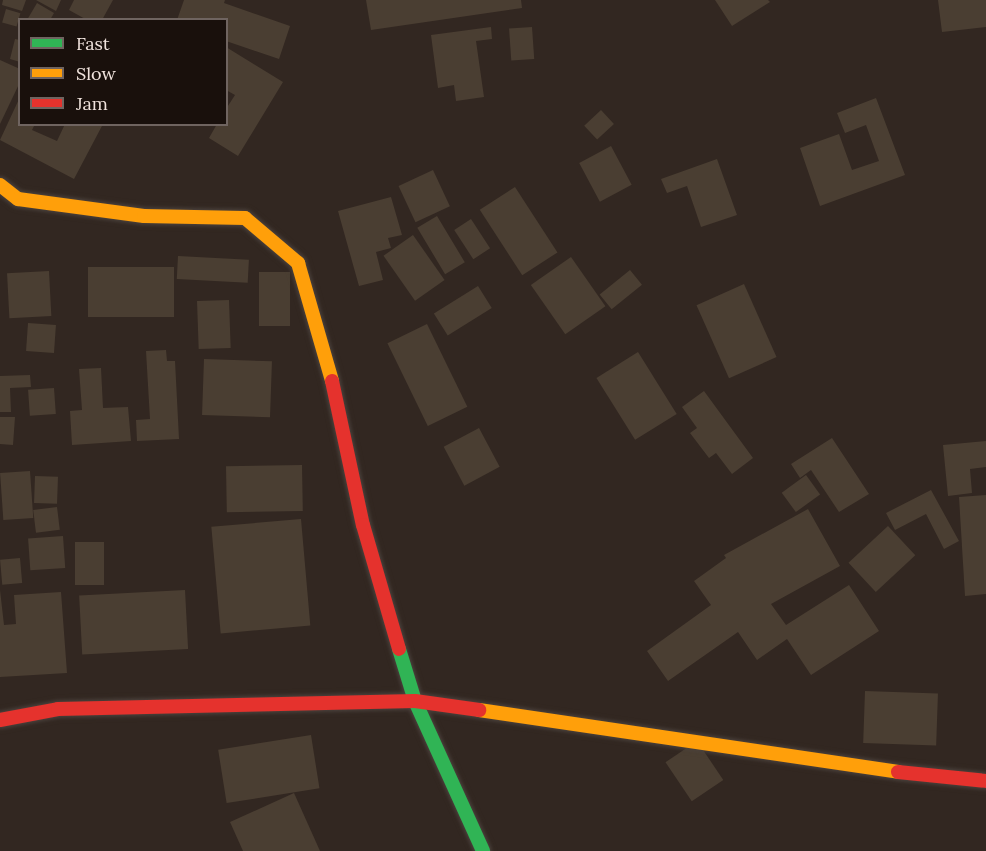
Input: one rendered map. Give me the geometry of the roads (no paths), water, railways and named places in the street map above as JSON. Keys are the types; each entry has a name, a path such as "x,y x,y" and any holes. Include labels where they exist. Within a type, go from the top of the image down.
{"street":[{"path":"0,185 18,199 144,216 245,218 298,263 323,338 363,525 415,701 483,851"},
{"path":"0,720 58,709 415,701 972,783 986,781"}]}
